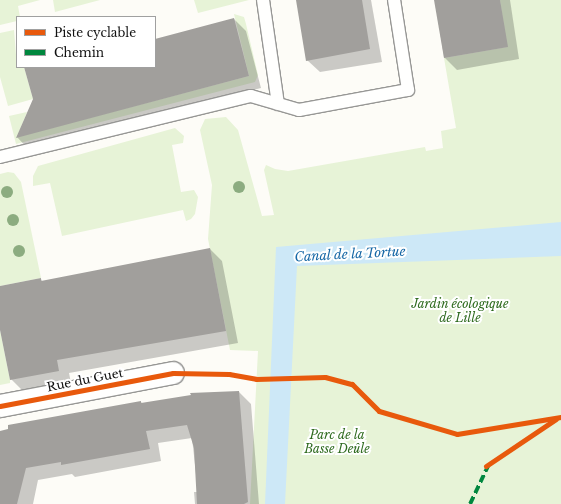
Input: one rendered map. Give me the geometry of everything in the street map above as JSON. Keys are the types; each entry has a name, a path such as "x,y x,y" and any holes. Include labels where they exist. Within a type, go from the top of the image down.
{"street":[{"name":"Rue du Guet","path":"0,406 173,373"}],"lane":[{"path":"263,0 278,104"},
{"path":"0,157 251,96 299,110 408,90 394,0"}],"green space":[{"path":"0,0 40,0 18,6 20,16 16,16 16,21 0,25"},
{"path":"53,0 100,0 55,12"},
{"path":"194,0 249,0 198,13"},
{"path":"500,0 561,0 561,504 250,504 258,351 230,350 208,239 212,185 200,130 205,119 226,117 238,130 262,216 274,215 264,170 266,165 275,169 288,171 425,147 426,151 443,148 441,131 456,128 444,58 507,47"},
{"path":"234,14 244,17 258,75 255,82 16,144 9,116 27,112 17,137 249,76"},
{"path":"14,30 16,68 24,68 33,99 8,106 0,77 0,33"},
{"path":"175,128 184,136 183,143 172,145 181,192 194,190 198,197 195,214 191,219 186,221 183,210 62,236 50,183 33,186 33,176 38,166"},
{"path":"8,172 14,173 21,182 41,278 0,286 0,174"},
{"path":"0,330 10,383 0,385"}],"water":[{"name":"Canal de la Tortue","path":"561,222 561,256 297,266 285,504 265,504 276,247"}],"building":[{"path":"296,0 362,0 370,49 306,61"},
{"path":"434,0 500,0 508,47 444,58"},
{"path":"234,18 249,76 16,138 33,99 24,68 156,68 156,39"},
{"path":"210,248 226,331 57,360 59,371 10,380 0,330 0,286 41,278 41,281"},
{"path":"239,391 248,502 244,504 197,504 194,448 187,425 146,431 150,449 61,465 61,462 26,468 17,504 0,504 0,431 8,429 8,425 141,401 141,403 191,395 190,393"}],"marked path":[{"path":"470,504 489,464"}],"cycle path":[{"path":"0,406 173,373 229,374 256,379 325,377 352,384 379,411 457,434 561,417"},
{"path":"486,466 556,419"}],"park label":[{"name":"Jardin écologique de Lille","path":"460,311"},
{"name":"Parc de la Basse Deûle","path":"337,442"}]}
